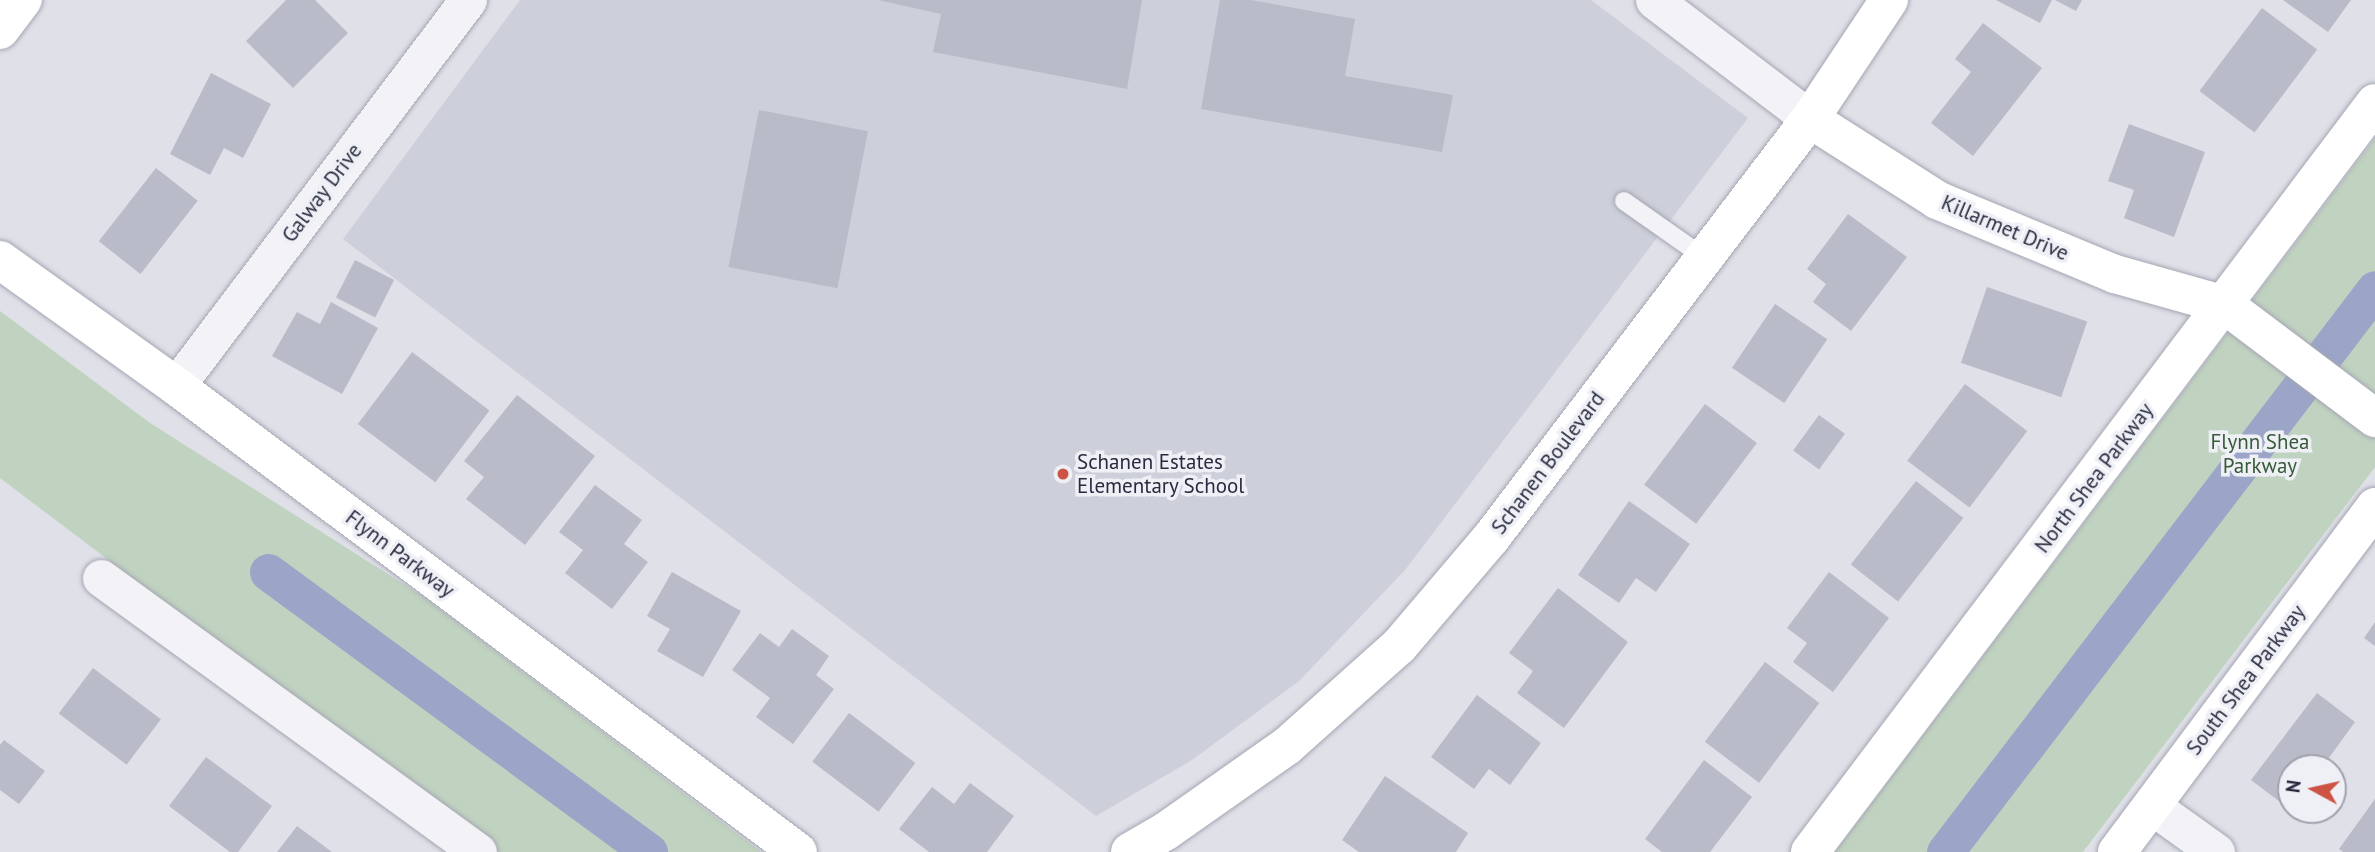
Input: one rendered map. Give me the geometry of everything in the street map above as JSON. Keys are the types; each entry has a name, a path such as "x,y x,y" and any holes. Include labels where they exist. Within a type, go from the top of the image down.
{"street":[{"path":"0,30 23,0"},
{"name":"Galway Drive","path":"176,386 468,0"},
{"name":"Killarmet Drive","path":"1654,0 1810,120 1937,200 2115,275 2225,305 2371,415"},
{"name":"Schanen Boulevard","path":"1130,852 1166,831 1287,746 1399,646 1491,538 1810,120 1889,0"},
{"name":"North Shea Parkway","path":"1810,852 2375,103"},
{"name":"Flynn Parkway","path":"0,260 176,386 798,852"},
{"name":"South Shea Parkway","path":"2117,852 2375,507"},
{"path":"101,578 478,852"},
{"path":"2152,806 2216,852"}],"lane":[{"path":"1623,201 1705,258"}],"shaded area":[{"name":"Schanen Estates Elementary School","path":"520,0 1591,0 1748,118 1405,570 1299,681 1192,760 1096,816 343,239"}],"green space":[{"name":"Flynn Shea Parkway","path":"2375,138 2375,467 2083,852 1835,852"},
{"path":"0,311 150,423 424,597 761,852 495,852 0,478"}],"building":[{"path":"286,0 315,0 348,33 293,88 246,41"},
{"path":"878,0 1142,0 1127,89 933,52 941,14"},
{"path":"1220,0 1251,0 1355,19 1345,76 1453,95 1442,152 1201,109"},
{"path":"1996,0 2052,0 2040,23"},
{"path":"2055,0 2082,0 2076,11"},
{"path":"2283,0 2351,0 2328,32"},
{"path":"2262,8 2317,50 2255,133 2199,91"},
{"path":"1983,23 2042,68 1973,156 1931,123 1971,72 1955,59"},
{"path":"211,73 271,104 243,158 224,148 210,175 170,154"},
{"path":"759,110 868,131 837,288 728,267"},
{"path":"2129,124 2205,152 2174,237 2124,218 2134,190 2108,181"},
{"path":"156,168 198,201 141,274 99,241"},
{"path":"1848,214 1907,257 1851,331 1813,302 1826,284 1807,269"},
{"path":"355,260 394,280 375,317 336,297"},
{"path":"1987,287 2087,322 2061,397 1961,363"},
{"path":"331,302 378,328 342,394 272,356 297,312 320,324"},
{"path":"1775,304 1827,339 1784,403 1732,368"},
{"path":"412,352 489,410 435,482 358,424"},
{"path":"1965,384 2027,431 1970,508 1907,461"},
{"path":"517,395 595,456 525,545 466,499 484,477 464,461"},
{"path":"1705,404 1757,443 1696,524 1644,485"},
{"path":"1819,415 1845,434 1819,469 1793,451"},
{"path":"1916,481 1963,518 1898,601 1851,565"},
{"path":"595,485 642,520 624,544 648,562 612,609 565,573 583,550 559,532"},
{"path":"1629,501 1690,544 1656,592 1636,578 1619,603 1578,575"},
{"path":"672,572 741,611 703,677 657,651 670,629 647,616"},
{"path":"1829,572 1889,618 1833,692 1793,662 1807,643 1787,628"},
{"path":"1558,588 1628,642 1564,728 1517,693 1533,671 1509,653"},
{"path":"2375,622 2375,646 2364,638"},
{"path":"792,629 829,656 816,675 834,689 793,744 756,717 770,698 732,670 760,633 779,647"},
{"path":"1765,662 1819,703 1759,783 1705,742"},
{"path":"93,668 161,719 127,765 59,714"},
{"path":"2317,693 2355,722 2332,754 2277,754 2277,800 2251,780"},
{"path":"1477,695 1541,743 1510,785 1489,769 1474,789 1431,757"},
{"path":"849,713 915,763 879,812 812,762"},
{"path":"4,740 45,771 19,804 0,790 0,745"},
{"path":"206,757 272,806 238,852 230,852 169,806"},
{"path":"1704,760 1752,797 1710,852 1662,852 1645,839"},
{"path":"1385,776 1468,833 1456,852 1359,852 1342,840"},
{"path":"970,783 1014,816 987,852 929,852 899,829 932,787 954,804"},
{"path":"2375,799 2375,852 2343,852 2339,849"},
{"path":"297,826 332,852 277,852"}],"waterway":[{"path":"1945,852 2375,289"},
{"path":"268,572 649,852"}],"place":[{"name":"Schanen Estates Elementary School","path":"1063,474"}]}
